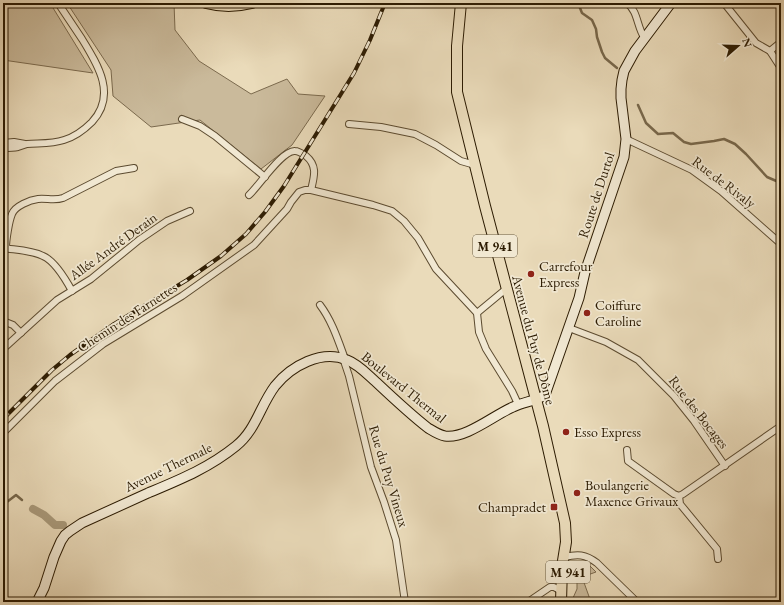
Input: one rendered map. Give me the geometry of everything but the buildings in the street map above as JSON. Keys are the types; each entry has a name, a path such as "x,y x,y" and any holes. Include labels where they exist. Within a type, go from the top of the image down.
{"main road":[{"path":"206,3 219,6 252,3"},
{"name":"Avenue du Puy de Dôme","path":"461,3 457,46 457,92 542,426 565,523 566,602"},
{"name":"Route de Durtol","path":"535,400 546,395 579,298 585,272 624,157 626,139 621,98 624,71 644,37 671,3"},
{"name":"Avenue Thermale","path":"37,602 48,578 58,548 65,535 76,526 191,475 212,463 235,447 245,437 254,425 275,387 285,376 301,365 312,360 332,357 344,358"},
{"name":"Boulevard Thermal","path":"344,358 360,368 433,432 444,436 455,436 468,432 518,404 535,400"},
{"name":"Avenue du Puy de Dôme","path":"561,602 561,591 566,557"}],"street":[{"path":"3,143 14,142 25,144 57,142 67,139 85,129 100,112 104,101 104,85 97,64 58,3"},
{"path":"627,3 632,8 640,31 644,37"},
{"path":"724,3 756,44 770,51 781,68"},
{"path":"770,51 781,42"},
{"path":"182,119 200,126 215,136 265,177"},
{"path":"349,124 381,127 415,134 461,161 475,165"},
{"name":"Rue de Rivaly","path":"626,139 692,170 721,191 781,244"},
{"path":"3,148 18,147 25,144"},
{"path":"249,195 286,154 294,151 306,156 313,163 314,177 311,190 392,211 409,226 418,238 436,269 477,313 479,332 486,349 512,391 518,404"},
{"path":"72,291 60,272 46,258 32,252 4,248 12,213 18,207 35,199 63,198 116,171 134,168"},
{"name":"Chemin des Farnettes","path":"3,433 55,381 103,344 182,296 254,245 287,209 299,192 311,190"},
{"name":"Allée André Derain","path":"3,349 57,300 91,279 149,233 167,221 190,211"},
{"path":"477,313 506,289"},
{"name":"Rue du Puy Vineux","path":"320,305 329,318 344,358 371,467 396,540 405,602"},
{"path":"3,321 13,325 21,333"},
{"name":"Rue des Bocages","path":"569,328 606,342 638,360 674,396 694,421 725,466"},
{"path":"679,496 725,466 781,426"},
{"path":"627,450 628,461 679,496"},
{"path":"679,496 680,504 717,549 718,559"},
{"path":"566,557 579,555 591,559 637,602"},
{"path":"528,602 550,587 554,587 561,591"}],"shaded area":[{"path":"3,3 50,3 93,73 3,60"},
{"path":"67,3 174,3 175,30 199,61 251,94 287,79 298,94 325,96 292,145 261,169 200,120 151,127 113,96 111,70"},
{"path":"588,564 596,572 582,577 591,602 573,602 577,589 577,568"}],"waterway":[{"path":"578,3 582,13 592,20 605,58 617,68"},
{"path":"638,105 646,123 658,134 673,133 684,142 691,144 724,139 735,144 767,177 781,183"},
{"path":"3,505 16,495 22,500"},
{"path":"33,509 44,515 55,525 63,525"}],"railway":[{"path":"3,419 52,370 70,355 114,324 187,280 221,256 246,234 265,212 284,186 354,73 370,40 385,3"}],"place":[{"name":"Carrefour Express","path":"531,274"},
{"name":"Coiffure Caroline","path":"587,313"},
{"name":"Esso Express","path":"566,432"},
{"name":"Boulangerie Maxence Grivaux","path":"577,493"},
{"name":"Champradet","path":"554,507"}]}
